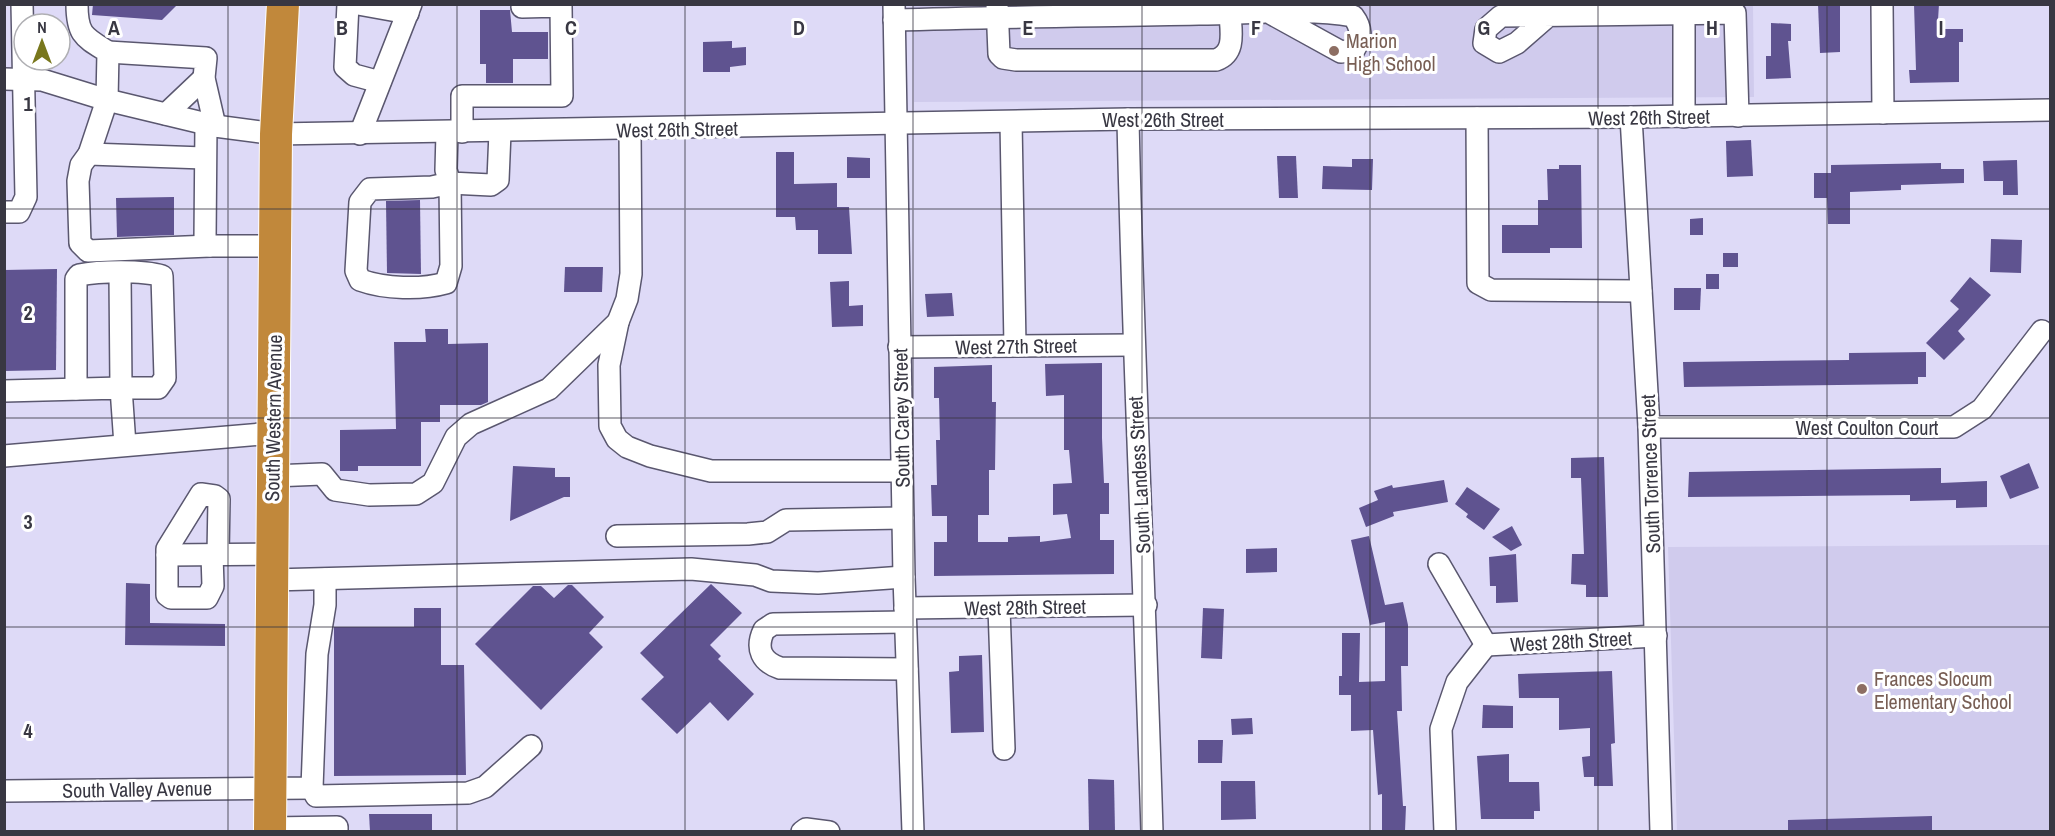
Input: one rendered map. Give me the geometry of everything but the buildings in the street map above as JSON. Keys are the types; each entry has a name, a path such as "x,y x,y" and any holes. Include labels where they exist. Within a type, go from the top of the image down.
{"highway":[{"name":"South Western Avenue","path":"270,830 276,134 283,4"}],"street":[{"path":"4,212 19,212 26,197 14,79 22,4"},
{"path":"77,4 77,23 84,37 108,52 202,56 207,62 204,78 211,125 204,158 206,240 210,246"},
{"path":"348,4 345,67 354,75 381,82"},
{"path":"358,4 409,9 360,134"},
{"path":"1882,4 1883,113"},
{"path":"500,132 498,180 491,185 450,183 432,188 370,189 360,202 357,271 360,280 371,284 431,288 446,283 451,266 450,183 446,171 462,96 562,96 561,6 522,7"},
{"path":"1684,9 1684,117"},
{"path":"1549,15 1684,9 1735,13 1738,116"},
{"path":"998,11 998,48 1003,58 1016,60 1216,60 1224,57 1230,50 1230,14"},
{"path":"894,12 1272,14"},
{"name":"South Carey Street","path":"894,12 904,577 913,831"},
{"path":"108,52 106,100 89,154 81,165 78,181 80,243 88,251 275,246"},
{"path":"166,114 204,78"},
{"name":"West 26th Street","path":"14,79 42,80 106,100 211,125 276,134 630,130 1128,119 1684,117 2050,110"},
{"name":"South Torrence Street","path":"1631,117 1649,427 1661,831"},
{"path":"1477,118 1478,283 1491,290 1641,291"},
{"name":"South Landess Street","path":"1128,119 1132,345 1146,605 1152,831"},
{"path":"1011,122 1015,346"},
{"path":"630,130 631,274 627,299 618,322 609,365 610,426 617,439 627,447 650,456 711,471 902,471"},
{"path":"89,154 204,158"},
{"path":"4,391 158,388 165,378 164,279 155,274 86,274 76,279 76,389"},
{"path":"120,274 121,388 125,445"},
{"path":"273,476 322,474 335,490 369,495 416,494 433,483 456,436 471,424 549,389 618,322"},
{"name":"West Coulton Court","path":"1649,427 1954,427 1982,409 2043,331"},
{"name":"West 27th Street","path":"899,347 1132,345"},
{"path":"4,456 273,433"},
{"path":"201,494 215,496 219,499 215,555 213,586 207,598 171,598 167,595 167,549 201,494"},
{"path":"617,536 748,534 767,532 786,520 903,518"},
{"path":"167,555 215,555 325,579 691,569 755,575 771,581 818,583 904,577"},
{"path":"1439,564 1486,645 1457,682 1441,729 1446,831"},
{"path":"312,788 317,654 325,605 325,579"},
{"name":"West 28th Street","path":"907,669 780,668 769,664 762,657 759,648 764,630 773,624 999,608 1146,605"},
{"path":"999,608 1004,749"},
{"name":"West 28th Street","path":"1486,645 1656,636"},
{"name":"South Valley Avenue","path":"4,791 270,787 312,788 316,796 468,793 485,787 531,746"},
{"path":"270,830 337,827 337,831"},
{"path":"802,831 806,829 829,831"}],"shaded area":[{"name":"Marion High School","path":"913,5 1753,5 1754,97 914,102"},
{"name":"Frances Slocum Elementary School","path":"2050,545 2050,831 1677,831 1668,547"}],"place":[{"name":"Marion High School","path":"1334,51"},
{"name":"Frances Slocum Elementary School","path":"1862,689"}]}
